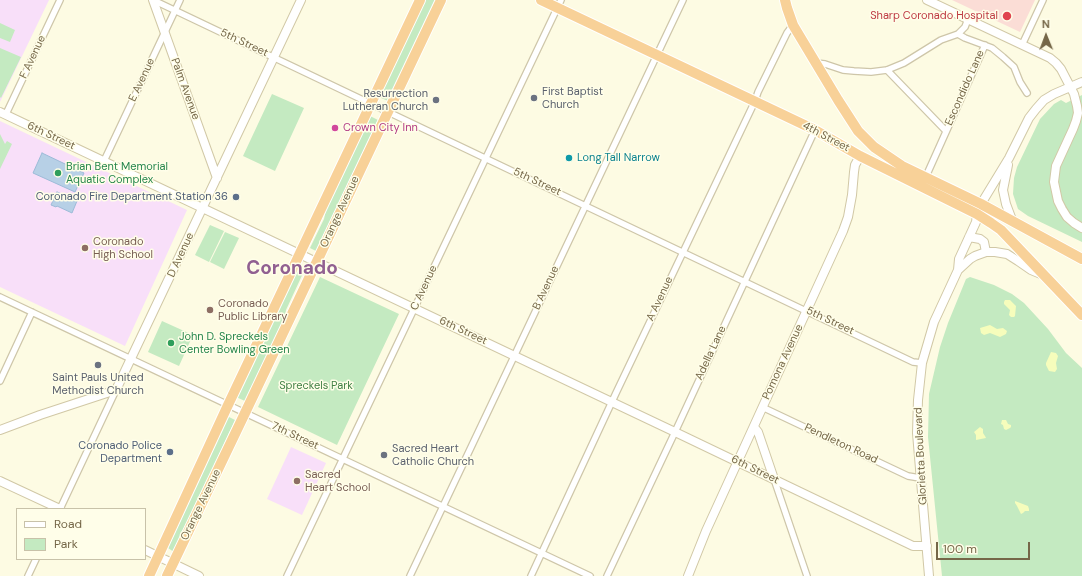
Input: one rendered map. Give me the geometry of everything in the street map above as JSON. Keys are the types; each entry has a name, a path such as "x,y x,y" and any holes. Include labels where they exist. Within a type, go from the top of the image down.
{"highway":[{"name":"Orange Avenue","path":"149,576 228,405 420,0"},
{"name":"Orange Avenue","path":"167,576 441,0"},
{"name":"4th Street","path":"541,0 559,4 657,55 814,130 860,156 977,214 1001,230 1082,315"},
{"path":"785,0 793,25 816,63 855,126 874,147 902,166 981,204 1082,258"}],"street":[{"name":"F Avenue","path":"3,113 60,0"},
{"name":"5th Street","path":"153,0 913,362 922,363"},
{"name":"Palm Avenue","path":"153,0 217,178"},
{"name":"E Avenue","path":"104,161 180,0"},
{"name":"D Avenue","path":"60,508 301,0"},
{"name":"B Avenue","path":"410,576 683,0"},
{"path":"927,0 1050,58 1061,68 1074,94 1078,113 1073,129 1056,166 1054,182 1058,201 1062,209 1067,217 1082,228"},
{"path":"1022,45 1043,0"},
{"name":"C Avenue","path":"287,576 559,4"},
{"path":"816,63 825,64 843,70 871,72 887,70 904,63 941,40 958,34 965,27 968,19"},
{"name":"A Avenue","path":"531,576 786,33 793,25"},
{"path":"958,34 992,48 1003,57 1014,67 1020,82 1027,93"},
{"name":"Escondido Lane","path":"928,172 985,45"},
{"name":"Escondido Lane","path":"887,70 946,131"},
{"path":"981,204 1009,158 1029,118 1036,109 1044,100 1054,94 1082,82"},
{"name":"6th Street","path":"3,113 913,546 927,546"},
{"name":"Adella Lane","path":"607,576 814,130"},
{"name":"Pomona Avenue","path":"690,576 692,564 706,531 843,232 848,217 852,196 855,164 860,156"},
{"path":"1009,158 1003,190 1012,220"},
{"name":"Glorietta Boulevard","path":"929,576 920,478 917,421 922,363 934,322 958,270 959,259 976,222 977,214"},
{"path":"969,237 980,239 984,242 986,252 1007,254 1031,270 1044,276"},
{"name":"Glorietta Boulevard","path":"958,270 970,259 986,252"},
{"name":"7th Street","path":"0,297 590,576"},
{"path":"0,381 32,312"},
{"path":"0,430 116,390"},
{"name":"Pendleton Road","path":"762,407 908,476 920,478"},
{"path":"754,427 758,432 807,576"},
{"path":"0,481 58,508"},
{"path":"146,550 199,576"},
{"path":"28,576 36,560"}],"shaded area":[{"path":"0,0 49,0 0,102"},
{"name":"Sharp Coronado Hospital","path":"952,0 1035,0 1020,32"},
{"name":"Coronado High School","path":"0,121 187,210 125,346 0,287"},
{"name":"Sacred Heart School","path":"291,447 326,463 302,515 267,499"}],"green space":[{"path":"425,0 435,0 388,101 379,97"},
{"path":"0,23 15,30 10,42 0,38"},
{"path":"0,48 21,57 1,98 0,97"},
{"path":"272,94 304,108 275,171 243,156"},
{"path":"1082,95 1082,242 1028,216 1018,209 1013,194 1014,178 1017,167 1040,119 1054,104 1061,100 1066,103"},
{"path":"370,116 378,120 316,251 310,248"},
{"path":"0,134 5,144 7,141 12,144 0,169"},
{"path":"210,225 224,231 209,262 195,255"},
{"path":"225,232 239,238 224,269 210,262"},
{"path":"298,266 305,269 286,310 285,316 245,401 236,397"},
{"name":"Spreckels Park","path":"320,277 399,314 337,445 258,407"},
{"path":"970,277 994,285 1012,294 1024,303 1048,329 1066,353 1082,368 1082,576 942,576 928,437 929,394 940,347 948,323 966,279"},
{"name":"John D. Spreckels Center Bowling Green","path":"162,321 193,335 179,366 148,352"},
{"path":"227,416 235,420 174,552 168,548 191,498 194,485"}],"sand":[{"path":"1005,300 1010,300 1016,306 1014,317 1009,315 1010,310 1004,304"},
{"path":"990,325 997,329 1003,328 1007,331 1006,334 1000,337 990,333 984,335 981,333 980,328"},
{"path":"1051,352 1056,353 1058,356 1056,363 1057,369 1055,372 1049,371 1046,365"},
{"path":"1002,420 1006,420 1011,427 1006,430 1004,429 1003,425 1001,424"},
{"path":"980,427 983,429 983,433 986,438 976,440 976,435 974,432"},
{"path":"1015,501 1028,506 1029,511 1025,511 1021,514"}],"water":[{"name":"Brian Bent Memorial Aquatic Complex","path":"42,153 84,173 75,192 33,173"},
{"name":"Brian Bent Memorial Aquatic Complex","path":"57,192 77,201 72,213 57,206 51,205"}],"place":[{"name":"Sharp Coronado Hospital","path":"1007,16"},
{"name":"First Baptist Church","path":"534,98"},
{"name":"Resurrection Lutheran Church","path":"436,100"},
{"name":"Crown City Inn","path":"335,128"},
{"name":"Long Tall Narrow","path":"569,158"},
{"name":"Brian Bent Memorial Aquatic Complex","path":"58,173"},
{"name":"Coronado Fire Department Station 36","path":"236,197"},
{"name":"Coronado High School","path":"85,248"},
{"name":"Coronado Public Library","path":"210,310"},
{"name":"John D. Spreckels Center Bowling Green","path":"171,343"},
{"name":"Saint Pauls United Methodist Church","path":"98,365"},
{"name":"Coronado Police Department","path":"170,452"},
{"name":"Sacred Heart Catholic Church","path":"384,455"},
{"name":"Sacred Heart School","path":"297,481"}],"district":[{"name":"Coronado","path":"292,269"}]}
